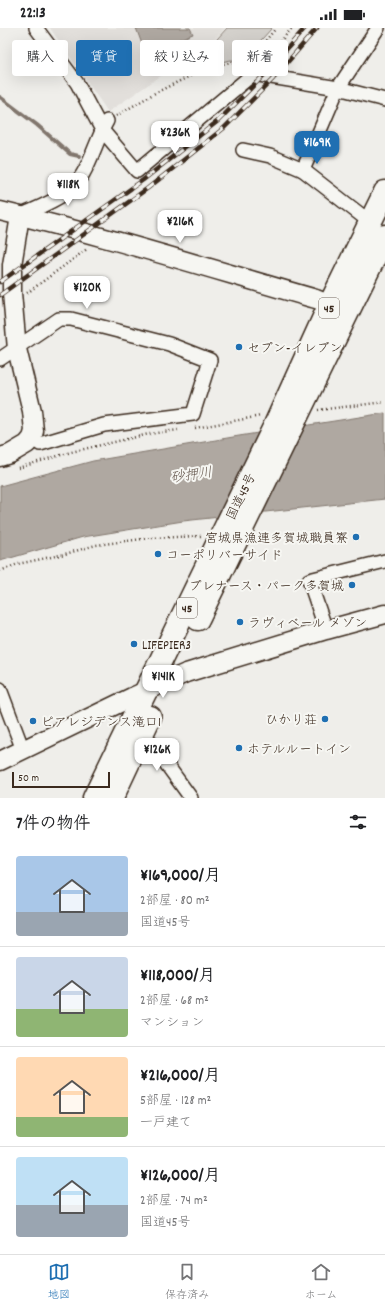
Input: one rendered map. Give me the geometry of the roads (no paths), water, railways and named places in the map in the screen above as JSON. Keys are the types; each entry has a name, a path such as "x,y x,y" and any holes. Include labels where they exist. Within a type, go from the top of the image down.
{"highway":[{"name":"国道45号","path":"94,798 227,528 278,420 339,308 378,229 385,192"},
{"name":"国道45号","path":"112,798 167,681 227,528"}],"street":[{"path":"36,28 77,83 104,126 136,171 253,74 338,88 385,100"},
{"path":"303,170 338,88 378,28"},
{"path":"20,216 65,194 79,180 88,165 104,126"},
{"path":"243,150 270,156 303,170 378,229"},
{"path":"0,211 105,238 339,308"},
{"path":"0,457 10,454 27,444 32,438 34,431 32,411 17,349 12,293 12,265 20,216"},
{"path":"0,359 17,349 59,319 71,319 169,344 210,360 194,414 104,425 40,444 32,438"},
{"path":"326,630 309,580 385,561"},
{"path":"0,761 147,690 186,673 326,630 385,614"},
{"path":"0,689 23,750"},
{"path":"143,732 191,798"}],"water":[{"path":"136,28 190,28 193,34 177,40 140,40"},
{"name":"砂押川","path":"385,413 385,499 183,521 83,537 0,561 0,486 93,461"}],"waterway":[{"path":"0,97 37,125 70,154 79,156"}],"railway":[{"path":"0,282 143,180 218,121 265,74 305,28"},
{"path":"0,295 148,188 224,128 272,80 317,28"}],"place":[{"name":"セブン-イレブン","path":"239,347"},
{"name":"宮城県漁連多賀城職員寮","path":"356,537"},
{"name":"コーポリバーサイド","path":"158,554"},
{"name":"ブレナース・パーク多賀城","path":"352,585"},
{"name":"ラヴィベール メゾン","path":"240,622"},
{"name":"LIFEPIER3","path":"134,644"},
{"name":"ひかり荘","path":"325,719"},
{"name":"ピアレジデンス滝口1","path":"33,721"},
{"name":"ホテルルートイン","path":"239,748"}]}
